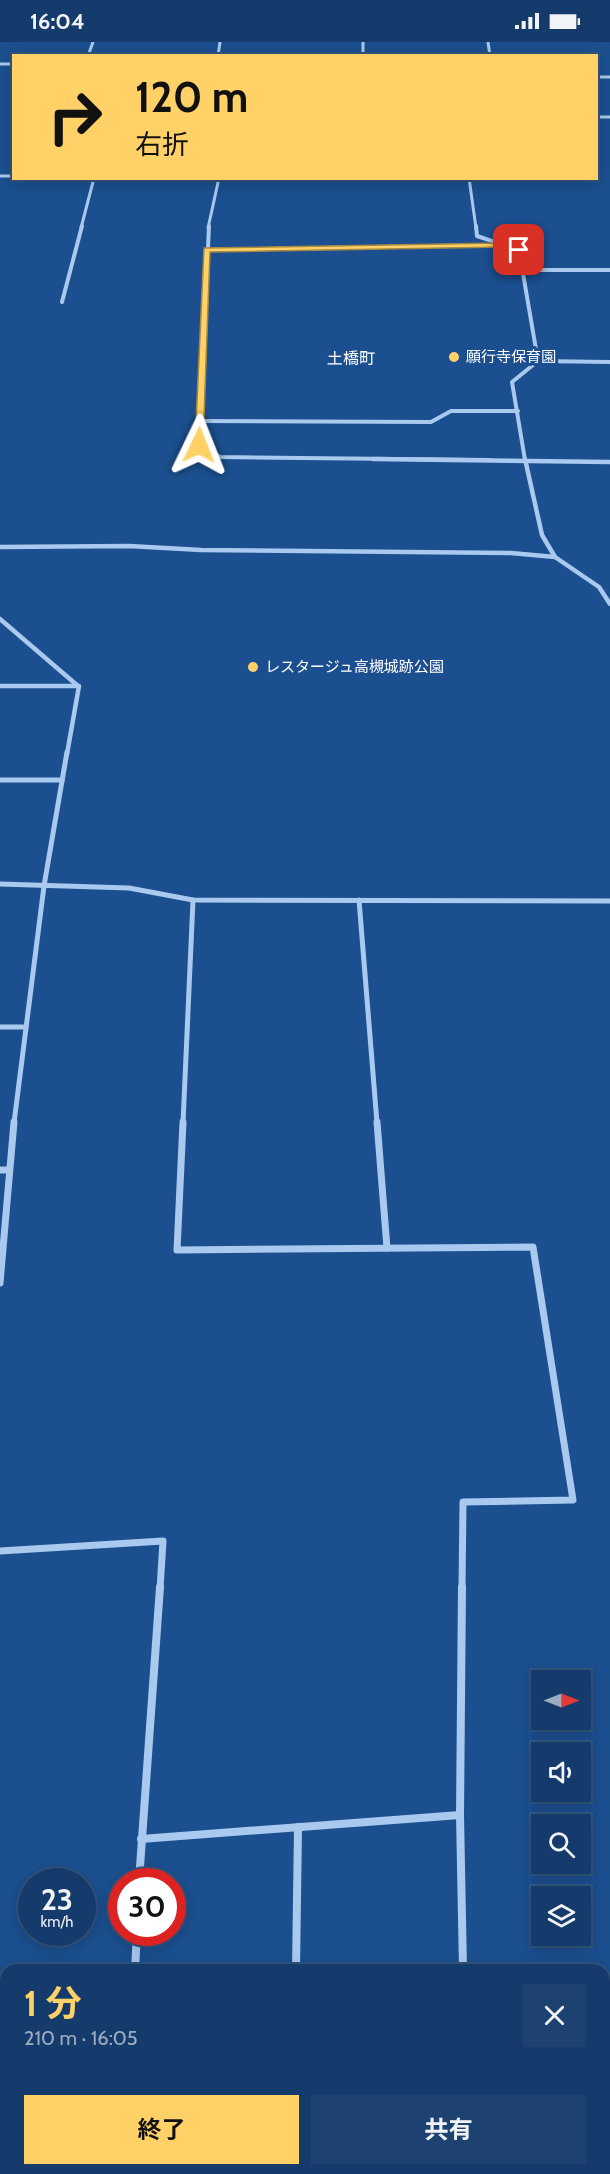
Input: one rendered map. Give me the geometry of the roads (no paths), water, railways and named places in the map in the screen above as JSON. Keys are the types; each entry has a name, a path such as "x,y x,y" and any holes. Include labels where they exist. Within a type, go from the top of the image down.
{"street":[{"path":"62,302 93,180"},
{"path":"218,180 210,213 206,250 199,445 220,457 610,462"},
{"path":"469,180 477,236 519,250 538,361"},
{"path":"206,250 503,245"},
{"path":"522,270 610,270"},
{"path":"610,362 538,361 512,382 525,461 542,535 555,557 599,587 610,604"},
{"path":"200,421 431,422 451,411 518,411"},
{"path":"0,547 129,546 201,550 511,553 555,557"},
{"path":"0,619 78,686"},
{"path":"0,686 78,686"},
{"path":"0,1283 9,1170 44,886 78,686"},
{"path":"0,780 62,780"},
{"path":"0,885 129,888 193,900 610,901"},
{"path":"193,900 177,1250 533,1247 573,1500 463,1502 460,1815 463,1964"},
{"path":"359,900 387,1248"},
{"path":"0,1027 26,1027"},
{"path":"0,1170 9,1170"},
{"path":"0,1551 163,1541 140,1868"},
{"path":"141,1839 460,1815"},
{"path":"296,1964 298,1827"},
{"path":"135,1964 136,1946"}],"place":[{"name":"願行寺保育園","path":"454,357"},
{"name":"レスタージュ高槻城跡公園","path":"253,667"}],"district":[{"name":"土橋町","path":"351,358"}]}
